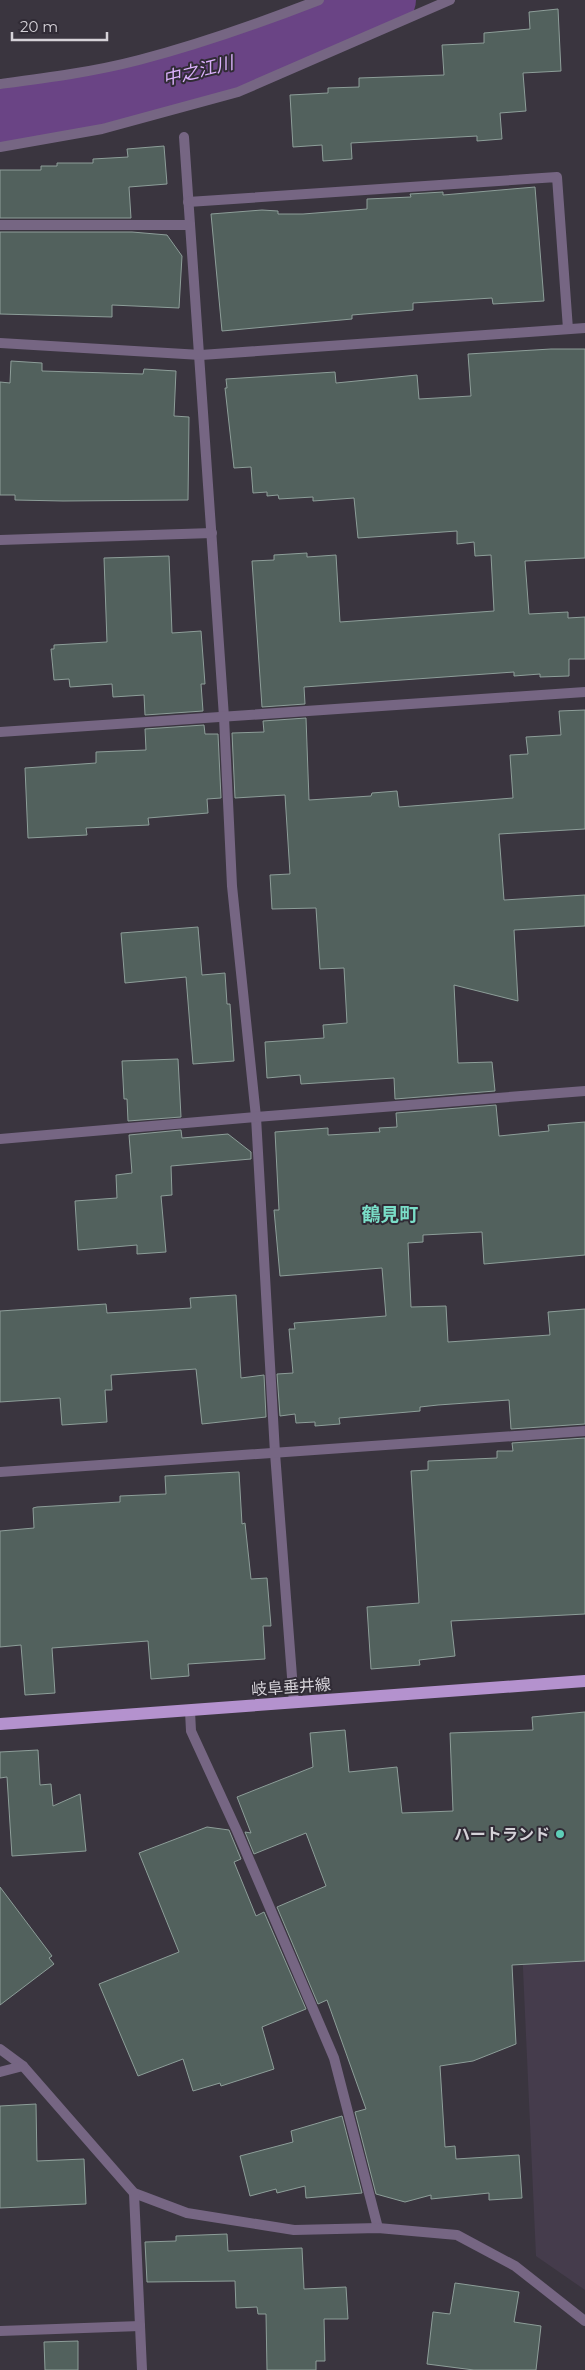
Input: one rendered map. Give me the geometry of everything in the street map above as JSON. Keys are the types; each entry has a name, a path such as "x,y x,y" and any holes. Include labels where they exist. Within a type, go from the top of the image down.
{"main road":[{"name":"岐阜垂井線","path":"0,1724 585,1681"}],"street":[{"path":"0,84 54,77 138,60 215,38 319,0"},
{"path":"0,147 102,129 238,92 450,0"},
{"path":"184,136 196,334 201,355 224,717 232,886 256,1117 276,1453 294,1703"},
{"path":"188,202 557,177 568,329"},
{"path":"0,225 190,225"},
{"path":"0,343 201,355 585,328"},
{"path":"0,540 212,533"},
{"path":"0,732 585,692"},
{"path":"0,1139 585,1091"},
{"path":"0,1472 585,1431"},
{"path":"190,1711 191,1731 334,2058 378,2228"},
{"path":"0,2049 23,2066 134,2193 187,2213 294,2230 378,2228 457,2235 515,2266 585,2321"},
{"path":"0,2072 23,2066"},
{"path":"134,2193 142,2370"},
{"path":"0,2331 140,2326"}],"shaded area":[{"path":"585,1717 585,2290 536,2256 522,1947 539,1945 532,1721"}],"building":[{"path":"558,9 561,71 523,73 526,111 500,113 502,139 477,141 477,136 351,143 352,159 323,161 322,145 293,147 290,95 328,93 328,88 359,87 359,78 444,75 442,45 484,43 484,33 530,29 529,12"},
{"path":"164,146 167,184 129,187 131,218 0,218 0,170 41,170 41,166 57,166 57,163 93,163 93,159 128,157 127,149"},
{"path":"535,187 544,301 493,304 492,298 413,303 413,310 352,315 352,319 222,331 211,214 262,210 278,211 278,214 303,214 367,209 367,199 411,197 410,194 443,192 443,195"},
{"path":"0,232 132,232 167,235 182,256 179,308 112,305 112,317 0,314"},
{"path":"585,349 585,558 525,561 529,614 568,612 568,618 585,617 585,659 569,659 569,676 540,677 540,674 514,676 514,672 304,687 305,704 262,707 252,561 274,560 274,555 307,553 307,557 336,555 340,622 494,611 491,555 475,556 474,542 457,544 457,531 358,538 354,498 313,501 313,497 279,499 278,495 267,496 267,492 253,493 251,467 234,468 225,388 227,388 226,379 335,372 336,383 417,375 419,399 471,396 468,354"},
{"path":"11,361 42,363 42,371 143,374 144,369 176,371 174,416 189,417 188,500 15,500 15,495 0,495 0,382 10,383"},
{"path":"169,556 172,633 201,631 205,684 201,684 203,711 145,715 144,695 113,697 112,684 70,687 69,679 54,680 51,649 54,649 54,645 107,642 104,558"},
{"path":"585,710 585,829 499,834 504,900 585,895 585,926 514,930 518,1001 454,985 458,1063 492,1062 495,1091 395,1099 394,1078 301,1084 300,1075 267,1078 265,1042 324,1038 323,1025 347,1023 344,968 320,969 316,908 272,909 270,875 290,874 285,795 235,798 232,733 264,732 263,721 306,718 309,800 371,796 372,793 397,791 399,807 513,798 510,755 528,754 526,737 561,735 559,711"},
{"path":"204,725 205,734 218,734 221,798 207,799 208,813 148,818 149,825 86,828 87,835 28,838 25,768 96,763 96,752 146,750 145,729"},
{"path":"198,927 202,975 225,973 227,1004 230,1004 234,1061 193,1064 186,977 125,983 121,933"},
{"path":"178,1059 181,1117 128,1121 127,1099 124,1099 122,1061"},
{"path":"496,1105 499,1136 549,1131 548,1125 585,1122 585,1255 484,1264 482,1232 423,1235 423,1242 408,1243 411,1307 446,1306 448,1342 550,1335 548,1312 585,1309 585,1424 511,1429 509,1400 420,1407 420,1411 339,1418 340,1424 315,1426 315,1422 296,1423 295,1414 280,1416 277,1374 293,1373 289,1329 295,1329 294,1323 386,1316 382,1268 280,1276 274,1210 279,1210 275,1132 328,1128 328,1135 380,1132 379,1128 397,1127 396,1113"},
{"path":"181,1130 182,1138 228,1134 251,1152 251,1159 171,1166 172,1195 161,1196 166,1252 137,1254 137,1245 78,1250 75,1201 117,1198 116,1175 132,1173 129,1135"},
{"path":"236,1295 241,1378 264,1375 266,1417 202,1424 196,1369 111,1375 112,1390 105,1390 107,1422 62,1425 60,1398 0,1402 0,1311 106,1304 107,1313 191,1308 190,1298"},
{"path":"585,1438 585,1614 451,1621 455,1656 419,1660 420,1665 371,1669 367,1607 419,1603 411,1471 428,1470 428,1461 497,1458 497,1451 513,1451 512,1443"},
{"path":"239,1472 242,1524 245,1523 251,1579 267,1578 271,1626 263,1626 265,1659 188,1664 189,1676 151,1679 148,1641 52,1648 55,1693 25,1695 21,1645 0,1647 0,1531 34,1528 33,1508 37,1507 120,1502 120,1496 166,1494 165,1476"},
{"path":"585,1712 585,1961 512,1965 516,2044 473,2061 440,2066 445,2147 455,2146 456,2159 519,2155 522,2198 489,2200 489,2193 431,2199 431,2195 405,2202 376,2194 355,2112 366,2109 327,2000 318,2004 277,1907 326,1886 306,1833 254,1854 245,1832 251,1833 237,1797 313,1767 310,1733 345,1730 349,1772 397,1767 402,1813 453,1811 450,1733 533,1730 532,1717"},
{"path":"38,1750 40,1785 51,1784 53,1806 80,1794 86,1851 12,1856 7,1777 0,1778 0,1752"},
{"path":"207,1827 229,1830 241,1859 234,1862 256,1916 264,1912 306,2009 262,2027 274,2069 221,2086 220,2083 193,2091 183,2059 138,2076 99,1984 179,1952 139,1853"},
{"path":"0,1887 52,1956 49,1958 54,1964 0,2005"},
{"path":"36,2104 37,2161 84,2159 86,2204 0,2208 0,2106"},
{"path":"342,2116 362,2193 306,2198 305,2186 277,2193 276,2189 250,2196 240,2156 293,2142 291,2131"},
{"path":"227,2234 228,2251 302,2248 304,2289 346,2287 348,2319 324,2319 325,2361 316,2361 316,2370 267,2370 266,2314 258,2314 257,2307 236,2308 235,2281 147,2282 145,2242 176,2241 176,2236"},
{"path":"455,2283 519,2292 514,2322 541,2326 536,2370 474,2370 427,2364 433,2312 450,2314"},
{"path":"78,2341 78,2370 45,2370 44,2342"}],"waterway":[{"name":"中之江川","path":"0,114 49,108 259,55 387,0"}],"place":[{"name":"ハートランド","path":"560,1834"}],"district":[{"name":"鶴見町","path":"390,1214"}]}
